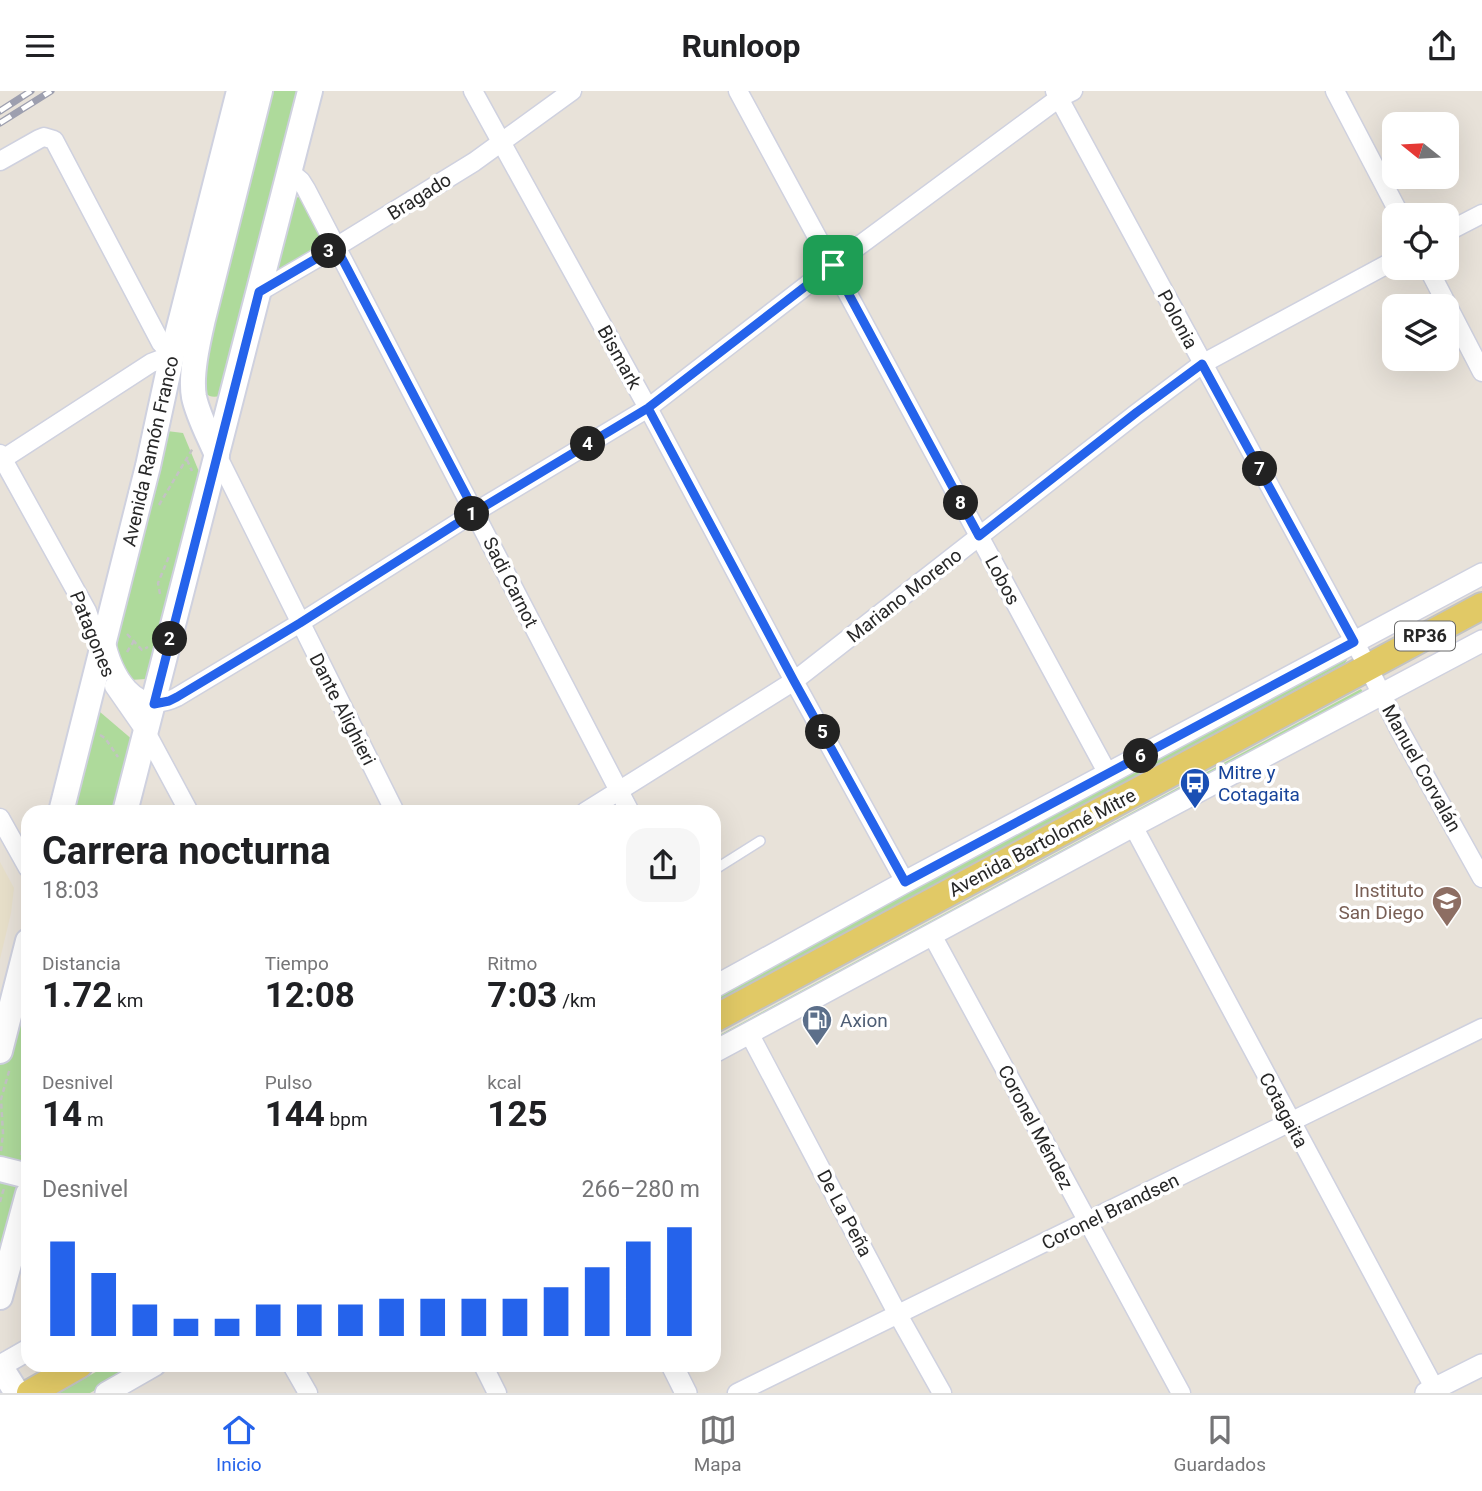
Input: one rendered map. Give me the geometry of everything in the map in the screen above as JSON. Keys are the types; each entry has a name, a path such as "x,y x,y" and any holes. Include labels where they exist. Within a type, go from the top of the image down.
{"main road":[{"name":"Avenida Ramón Franco","path":"63,805 110,640 172,355 239,91"},
{"path":"148,466 183,363 252,91"},
{"path":"216,455 194,398 197,349 260,91"},
{"path":"127,805 310,91"},
{"name":"Avenida Bartolomé Mitre","path":"721,1015 1482,606"},
{"path":"6,1055 21,977"},
{"path":"0,1297 13,1177"},
{"path":"0,1366 17,1393"},
{"path":"30,1393 67,1372"}],"street":[{"name":"Bismark","path":"473,91 905,882"},
{"name":"Bragado","path":"259,292 500,144 572,91"},
{"name":"Lobos","path":"738,91 1108,774"},
{"path":"1335,91 1395,203"},
{"path":"110,640 110,659 122,681 136,697 154,704 177,697 648,408 1062,93"},
{"name":"Polonia","path":"1062,93 1202,364 1382,694"},
{"path":"0,161 39,138 51,138 58,146 161,343 172,355 151,363 1,458"},
{"name":"Sadi Carnot","path":"289,171 306,188 626,805"},
{"path":"1459,226 1482,214"},
{"name":"Mariano Moreno","path":"597,805 794,681 1202,364 1382,267"},
{"path":"1434,280 1482,372"},
{"name":"Dante Alighieri","path":"216,455 392,805"},
{"name":"Patagones","path":"1,458 87,611 110,640 111,681 146,732 185,805"},
{"name":"Avenida Bartolomé Mitre","path":"721,978 1482,574"},
{"name":"Avenida Bartolomé Mitre","path":"721,1048 1482,641"},
{"name":"Manuel Corvalán","path":"1382,694 1482,878"},
{"path":"0,818 21,856"},
{"name":"Cotagaita","path":"1133,826 1432,1392"},
{"name":"Coronel Méndez","path":"932,935 1181,1393"},
{"name":"Coronel Brandsen","path":"737,1393 1482,1028"},
{"name":"De La Peña","path":"749,1033 942,1393"},
{"path":"0,1366 21,1353"},
{"path":"1432,1392 1482,1365"},
{"path":"106,1393 143,1372"},
{"path":"296,1372 308,1393"},
{"path":"486,1372 497,1393"},
{"path":"676,1372 686,1393"}],"lane":[{"path":"721,866 760,841"}],"path":[{"path":"154,515 187,460 194,474"},
{"path":"161,599 158,583 172,548"},
{"path":"110,640 142,650 148,648"},
{"path":"94,732 105,738 119,758"},
{"path":"6,1055 1,1099 1,1158 13,1177"},
{"path":"0,1202 13,1177 21,1149"}],"shaded area":[{"path":"0,862 14,888 0,959"}],"green space":[{"path":"266,91 303,91 220,396 213,397 203,389 201,367"},
{"path":"298,197 304,199 327,242 275,273 293,201"},
{"path":"167,431 183,433 202,479 150,675 146,679 130,680 124,674 113,641"},
{"path":"1346,658 1345,663 721,1000 721,992"},
{"path":"1361,689 1363,692 721,1039 721,1034"},
{"path":"93,706 134,741 120,805 69,805"},
{"path":"21,982 21,1187 0,1271 0,1064"},
{"path":"96,1372 127,1372 90,1393 59,1393"}],"railway":[{"path":"0,111 31,91"},
{"path":"0,123 51,91"}],"place":[{"name":"Mitre y Cotagaita","path":"1195,810"},
{"name":"Instituto San Diego","path":"1447,928"},
{"name":"Axion","path":"817,1047"}],"route":[{"path":"833,265 648,408 177,697 154,704 259,292 336,247 475,512 648,408 905,882 1354,642 1202,364 979,536 833,265"}]}
